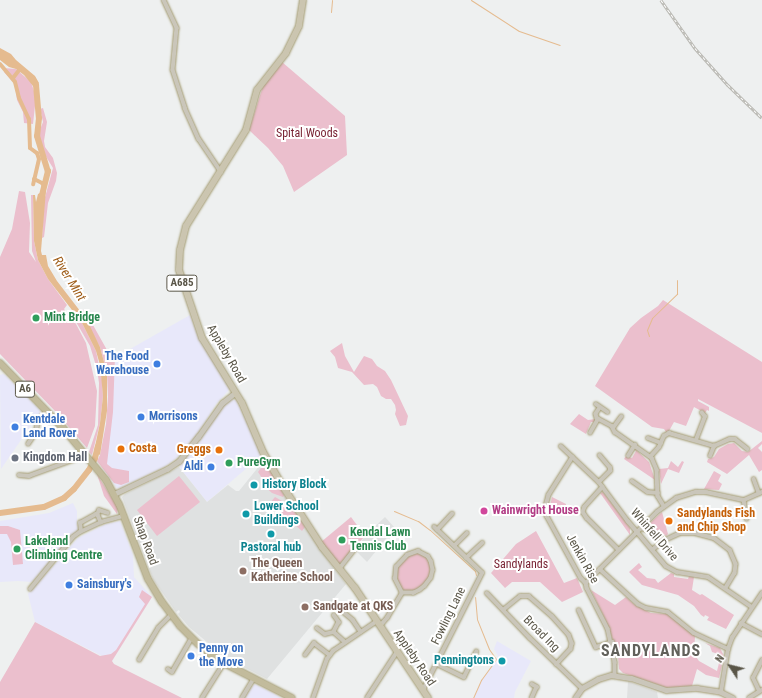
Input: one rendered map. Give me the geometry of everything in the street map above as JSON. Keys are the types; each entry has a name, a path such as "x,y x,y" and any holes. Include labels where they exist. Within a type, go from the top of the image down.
{"highway":[{"name":"Shap Road","path":"1,367 47,412 95,467 114,494 124,516 146,576 171,615 192,638 224,663 292,698"}],"main road":[{"name":"Appleby Road","path":"303,0 299,26 286,53 257,90 246,130 186,226 180,250 179,270 202,338 235,393 280,482 312,532 355,588 428,698"}],"street":[{"path":"164,0 177,28 173,70 185,108 199,139 221,172"},
{"path":"114,494 167,469 179,461 222,403 235,393"},
{"path":"596,404 608,412"},
{"path":"600,408 596,414 598,419 613,428 615,432 651,456 656,466 659,499 664,506"},
{"path":"28,444 36,432 38,420 47,412"},
{"path":"702,413 709,419"},
{"path":"613,428 620,417"},
{"path":"696,440 705,417"},
{"path":"590,433 598,419"},
{"path":"651,456 664,436 668,433 714,446 730,439 737,440 748,449"},
{"path":"728,434 730,439"},
{"path":"648,438 661,442"},
{"path":"628,456 635,445"},
{"name":"Whinfell Drive","path":"561,446 600,482 637,532 672,570 708,577 752,607"},
{"path":"710,456 714,446"},
{"path":"19,475 26,476 34,474 73,460 83,453"},
{"path":"600,456 610,468 610,471 600,482"},
{"name":"Jenkin Rise","path":"573,457 549,495 546,506 547,516 581,578 586,583 587,588 608,629 612,642 615,675"},
{"path":"32,468 34,474"},
{"path":"586,583 664,506 676,498 696,492 706,492 744,500 760,492 754,479"},
{"path":"632,481 651,493 658,493"},
{"path":"604,487 585,507 583,512 587,518 619,550"},
{"path":"744,500 747,519"},
{"path":"81,531 80,523 97,514 99,510 104,510 108,513"},
{"path":"97,514 101,522"},
{"path":"452,514 435,529 466,558 482,543"},
{"path":"30,589 73,537 81,531 101,522 124,516"},
{"path":"641,528 654,532 665,540"},
{"path":"652,550 665,540 680,533 695,532 714,538 722,543 734,556 736,564 735,573 726,588"},
{"path":"454,546 468,533"},
{"path":"339,569 357,546"},
{"path":"418,551 424,553 432,565 431,578 426,586 420,590 408,594 402,593 395,579 394,573 399,562 411,553 418,551"},
{"name":"Fowling Lane","path":"423,690 482,573 466,558"},
{"path":"600,569 638,604 646,608 668,612 694,633 728,649"},
{"path":"313,698 330,655 361,632 387,618 402,593"},
{"name":"Broad Ing","path":"487,593 582,688"},
{"path":"721,692 728,649 741,624 762,593"},
{"path":"503,610 520,596 529,596 552,616 569,635 572,643 571,649 557,664"},
{"path":"334,604 353,620 361,632"},
{"path":"579,610 596,647 612,642"},
{"path":"139,660 158,628 171,615"},
{"path":"334,615 339,622 334,632"},
{"path":"741,624 762,634"},
{"path":"317,628 325,634 334,632"},
{"path":"334,632 346,642"},
{"path":"168,670 172,672 192,638"},
{"path":"305,655 314,643 330,655"},
{"path":"367,698 397,652"},
{"path":"437,664 464,677 476,652"},
{"path":"749,698 761,691 753,678 762,660"},
{"path":"202,698 224,663"},
{"path":"575,698 582,688 598,679 615,675 631,678 666,690 697,688 721,692 733,698"},
{"path":"242,698 254,678"},
{"path":"532,684 537,687 534,697"}],"shaded area":[{"path":"0,48 11,54 35,76 39,83 33,86 24,75 0,60"},
{"path":"46,190 41,251 42,255 46,255 48,266 57,281 87,320 100,347 107,373 107,411 100,455 94,451 100,423 103,396 100,365 96,351 82,323 48,279 38,260 34,241 33,195 35,195 36,202 38,194"},
{"path":"190,315 197,334 230,387 216,404 199,432 183,453 166,466 120,488 117,488 102,468 116,357"},
{"name":"Kentdale Land Rover","path":"3,374 41,411 1,469 0,375"},
{"path":"230,399 236,400 262,455 207,502 179,467 223,406"},
{"name":"The Queen Katherine School","path":"264,460 282,492 324,555 346,584 267,679 226,658 189,627 178,614 180,612 179,610 176,612 153,579 122,497 125,494 179,467 207,502 228,485 236,491 239,491"},
{"path":"73,503 77,511 77,525 79,530 32,582 0,582 0,521 49,513"},
{"path":"385,517 395,528 367,562 355,550 366,535"},
{"path":"120,521 133,555 134,577 152,597 112,661 35,622 28,594 78,538 106,524"},
{"path":"497,641 531,661 515,692 514,698 474,698 481,682 498,656 494,649"},
{"path":"628,681 657,692 658,698 627,698"},
{"path":"254,684 273,693 281,698 245,698"}],"green space":[{"name":"Spital Woods","path":"282,62 345,116 347,155 294,192 283,166 268,148 249,130 264,83"},
{"path":"4,68 16,69 31,82 36,97 33,124 24,123 23,112 17,100 15,84 4,72"},
{"path":"43,108 47,122 44,141 45,147 53,158 57,173 56,181 48,203 44,237 42,238 44,201 53,168 45,155 38,135 43,122 40,109"},
{"name":"Mint Bridge","path":"19,191 25,192 30,223 29,252 36,262 32,251 31,195 33,195 34,241 38,260 48,279 67,305 64,309 76,324 86,343 97,391 95,426 87,448 55,411 0,354 0,257 12,229"},
{"path":"663,300 762,362 762,433 698,399 698,401 709,407 709,411 707,410 705,413 694,407 686,426 674,422 669,431 666,432 664,429 652,427 595,386 630,328 658,306"},
{"path":"84,309 107,350 109,359 115,356 113,412 107,464 112,468 129,471 129,482 121,485 114,483 97,461 100,455 106,424 108,397 107,373 100,347 83,315"},
{"path":"74,314 82,323 96,351 102,380 103,396 100,423 92,455 89,452 98,425 99,383 97,369 90,346 72,315"},
{"path":"342,343 345,356 354,372 364,356 372,359 377,366 385,371 391,380 408,416 406,425 400,426 395,414 395,405 391,399 386,399 381,396 377,387 373,384 364,385 352,372 338,368 335,357 330,351"},
{"path":"579,414 588,420 596,419 595,422 591,422 586,434 570,424"},
{"path":"762,441 762,444 758,448 762,452 762,470 759,472 749,455 727,474 707,462 708,459 714,457 719,449 728,444 734,443 742,451 748,452"},
{"path":"634,448 649,462 655,480 624,459 626,456 632,458 636,451"},
{"path":"671,461 678,467 682,461 684,462 679,473 668,469 661,484 659,469 668,468"},
{"path":"263,465 267,465 284,495 283,497 272,493 264,486 266,484 258,472"},
{"path":"714,471 721,475 718,481 722,484 719,490 704,489"},
{"path":"97,474 118,508 117,514 104,496"},
{"path":"179,476 200,502 157,536 137,510"},
{"path":"603,492 630,528 630,535 600,493"},
{"path":"275,497 291,506 305,527 302,531 270,503"},
{"path":"552,497 566,504 566,511 549,511"},
{"path":"662,512 668,534 666,536 655,529 650,528 650,523"},
{"name":"Kendal Lawn Tennis Club","path":"351,517 365,536 339,565 321,542"},
{"name":"Lakeland Climbing Centre","path":"0,526 8,526 20,530 23,564 13,565 11,542 7,534 0,534"},
{"name":"Sandylands","path":"536,531 564,583 577,578 583,592 562,602 540,582 512,582 505,588 491,573 516,544"},
{"path":"416,553 427,558 431,566 430,575 428,581 419,589 407,592 398,586 397,571 406,557"},
{"path":"639,563 642,567 638,570 647,578 655,579 658,583 671,573 674,574 674,577 688,579 689,576 694,577 692,590 700,595 702,594 734,615 726,629 707,620 709,617 705,615 704,617 701,615 694,606 678,595 642,585 629,572"},
{"path":"142,590 152,597 112,661 114,664 182,698 0,698 0,682 35,622 100,656 111,654 116,650 145,604 139,597"},
{"path":"591,590 615,605 626,597 635,605 651,613 668,614 695,636 694,654 699,661 717,671 721,655 712,652 710,646 705,643 720,648 724,656 719,678 706,675 697,669 692,686 667,688 623,673 619,669 618,656 607,623"}],"waterway":[{"path":"331,12 332,0"},
{"path":"471,0 519,31 560,45"},
{"path":"0,64 15,82 19,98 29,119 30,148 37,153 39,159 33,184"},
{"path":"13,78 20,69"},
{"name":"River Mint","path":"32,78 36,85 39,118 37,136 48,171 41,200"},
{"path":"34,179 42,183 44,186"},
{"path":"649,336 647,330 652,318 677,294 677,280"},
{"name":"River Mint","path":"0,513 44,507 64,498 74,489 89,470 95,458 98,446"},
{"path":"394,511 418,521 430,530 475,571 476,575"},
{"path":"473,698 481,680 496,659 489,649 477,619 475,597"}],"railway":[{"path":"661,0 695,48 728,85 762,118"}],"place":[{"name":"Mint Bridge","path":"36,318"},
{"name":"The Food Warehouse","path":"157,364"},
{"name":"Morrisons","path":"141,417"},
{"name":"Kentdale Land Rover","path":"15,427"},
{"name":"Costa","path":"121,449"},
{"name":"Greggs","path":"219,450"},
{"name":"Kingdom Hall","path":"15,458"},
{"name":"PureGym","path":"229,463"},
{"name":"Aldi","path":"211,467"},
{"name":"History Block","path":"254,485"},
{"name":"Wainwright House","path":"484,511"},
{"name":"Lower School Buildings","path":"246,514"},
{"name":"Sandylands Fish and Chip Shop","path":"669,521"},
{"name":"Pastoral hub","path":"271,534"},
{"name":"Kendal Lawn Tennis Club","path":"342,540"},
{"name":"Lakeland Climbing Centre","path":"17,549"},
{"name":"The Queen Katherine School","path":"243,571"},
{"name":"Sainsbury's","path":"69,585"},
{"name":"Sandgate at QKS","path":"305,607"},
{"name":"Penny on the Move","path":"191,656"},
{"name":"Penningtons","path":"502,661"}],"district":[{"name":"SANDYLANDS","path":"651,651"}]}
